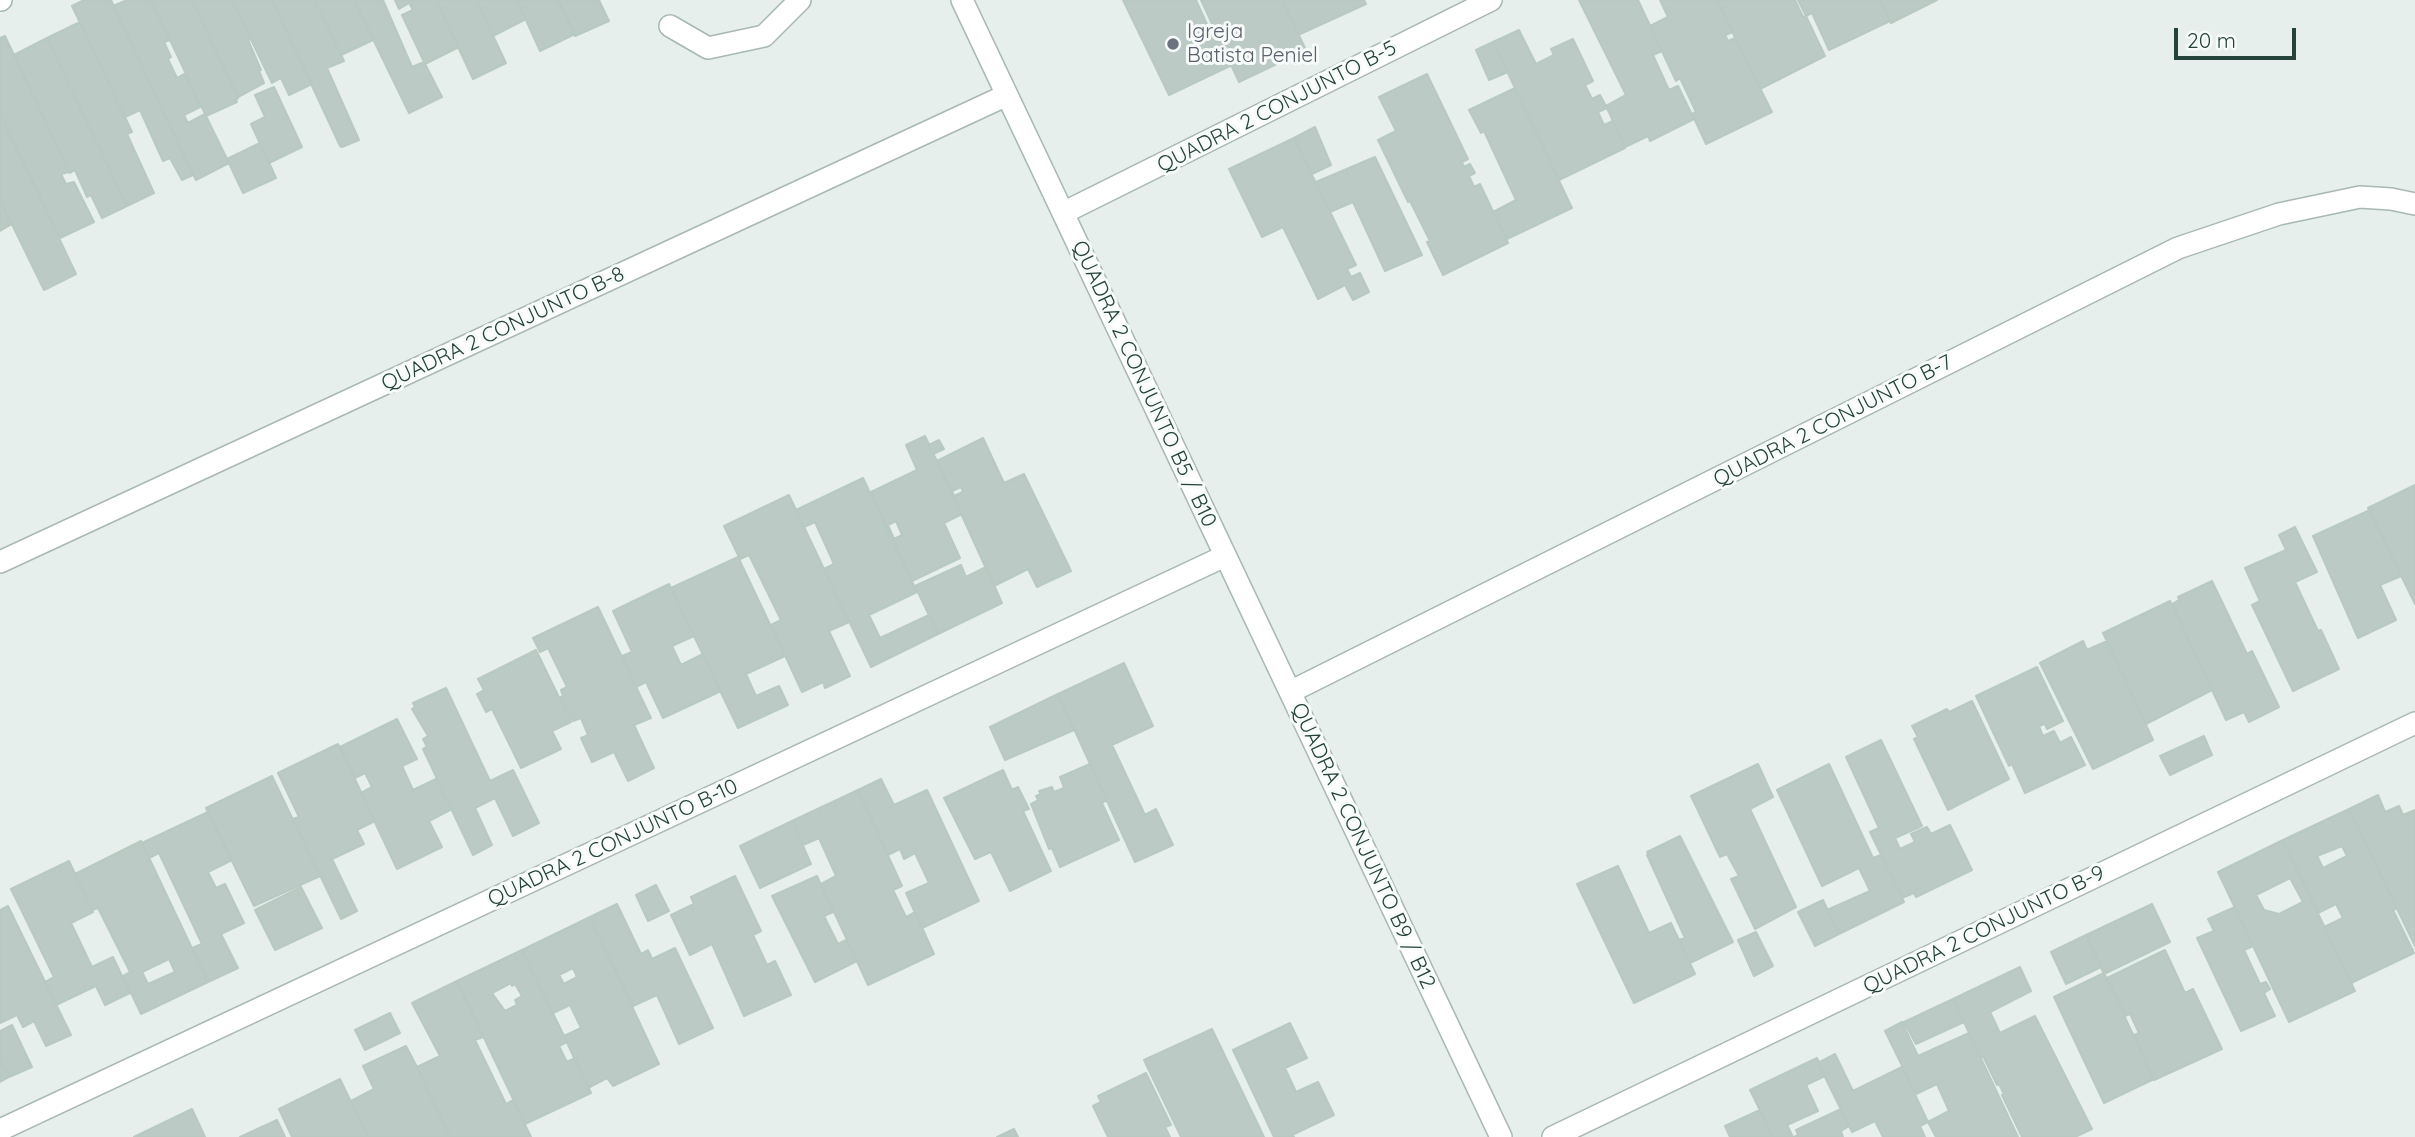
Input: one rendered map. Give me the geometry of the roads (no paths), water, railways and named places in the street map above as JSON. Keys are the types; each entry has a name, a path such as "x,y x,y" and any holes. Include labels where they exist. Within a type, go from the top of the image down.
{"street":[{"path":"670,26 708,48 719,46 764,36 800,0"},
{"name":"QUADRA 2 CONJUNTO B5 / B10","path":"962,0 1225,556"},
{"name":"QUADRA 2 CONJUNTO B-5","path":"1063,213 1491,0"},
{"name":"QUADRA 2 CONJUNTO B-8","path":"0,562 1007,95"},
{"name":"QUADRA 2 CONJUNTO B-7","path":"1290,692 2178,248 2280,214 2360,197 2415,204"},
{"name":"QUADRA 2 CONJUNTO B9 / B12","path":"1225,556 1500,1137"},
{"name":"QUADRA 2 CONJUNTO B-10","path":"0,1130 1225,556"},
{"name":"QUADRA 2 CONJUNTO B-9","path":"1553,1137 2415,723"}],"place":[{"name":"Igreja Batista Peniel","path":"1173,44"}]}
